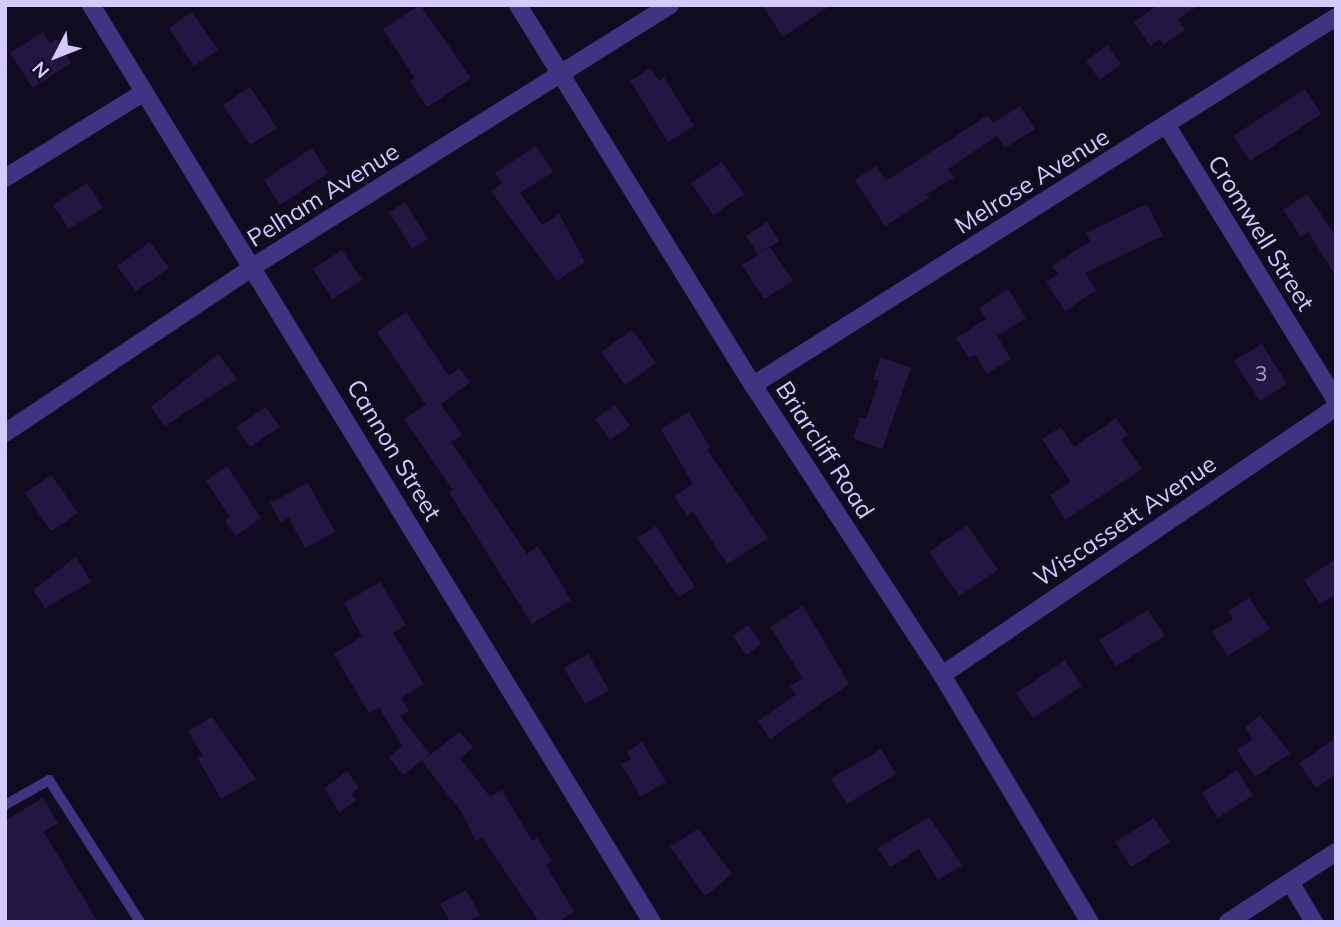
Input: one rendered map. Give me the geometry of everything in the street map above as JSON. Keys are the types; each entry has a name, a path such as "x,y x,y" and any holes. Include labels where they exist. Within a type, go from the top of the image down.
{"street":[{"name":"Cannon Street","path":"91,5 254,266 652,922"},
{"name":"Briarcliff Road","path":"518,5 753,385 942,675 1090,922"},
{"name":"Pelham Avenue","path":"5,433 254,266 670,5"},
{"name":"Melrose Avenue","path":"753,385 1336,17"},
{"path":"5,178 144,92"},
{"name":"Cromwell Street","path":"1167,126 1336,404"},
{"name":"Wiscassett Avenue","path":"942,675 1336,404"},
{"path":"1228,922 1336,852"},
{"path":"1290,881 1314,922"}],"lane":[{"path":"5,805 49,780 140,922"}],"building":[{"path":"420,5 471,78 427,107 410,81 415,78 383,29"},
{"path":"762,5 831,5 783,37"},
{"path":"1158,5 1199,5 1178,19 1185,30 1163,45 1160,39 1150,46 1134,22"},
{"path":"192,12 218,50 194,66 169,28"},
{"path":"43,32 50,43 56,39 71,63 33,88 10,53"},
{"path":"1108,45 1121,64 1100,80 1086,61"},
{"path":"650,68 659,81 664,77 694,126 668,142 630,81"},
{"path":"250,87 277,128 250,145 223,105"},
{"path":"1305,89 1321,114 1250,161 1233,136"},
{"path":"1020,106 1035,129 1005,148 997,136 948,169 954,177 926,195 929,198 885,226 855,180 876,166 886,181 988,115 993,123"},
{"path":"536,146 553,172 520,193 542,225 559,214 585,262 557,281 491,191 502,183 495,173"},
{"path":"312,148 328,173 280,205 264,180"},
{"path":"722,162 744,194 713,215 691,183"},
{"path":"87,183 103,208 69,229 53,205"},
{"path":"1307,194 1336,237 1336,276 1308,232 1301,237 1283,210"},
{"path":"405,202 428,239 412,248 389,212"},
{"path":"1147,204 1163,236 1085,273 1096,290 1065,311 1046,282 1058,274 1052,266 1090,241 1086,233"},
{"path":"767,222 779,241 758,254 746,236"},
{"path":"150,242 169,268 136,291 117,266"},
{"path":"770,247 793,281 764,299 742,265"},
{"path":"342,250 362,280 332,299 313,269"},
{"path":"1008,289 1026,318 997,336 1011,359 987,374 975,355 969,358 956,338 986,319 979,308"},
{"path":"406,312 449,376 459,368 470,382 441,404 462,435 451,442 527,554 538,546 571,600 532,624 449,492 453,490 404,419 426,405 377,332"},
{"path":"632,330 656,363 625,385 601,352"},
{"path":"1262,344 1287,384 1260,401 1234,361"},
{"path":"218,354 237,379 165,426 151,407"},
{"path":"881,357 911,368 882,449 853,438 860,417 866,419 879,381 873,379"},
{"path":"615,405 630,426 610,440 595,419"},
{"path":"266,407 280,427 250,447 236,427"},
{"path":"689,412 710,448 707,450 768,538 727,564 693,512 687,516 674,496 693,484 661,429"},
{"path":"1116,418 1128,435 1121,440 1142,469 1065,520 1050,495 1071,482 1042,439 1061,427 1074,447"},
{"path":"227,466 261,518 236,536 225,521 230,517 206,481"},
{"path":"51,475 78,513 51,531 25,493"},
{"path":"308,483 335,532 305,548 289,518 280,522 270,503"},
{"path":"967,525 998,570 959,596 929,552"},
{"path":"656,526 695,587 679,597 637,538"},
{"path":"76,557 91,582 45,608 33,590"},
{"path":"1336,559 1336,594 1320,604 1304,580"},
{"path":"380,582 406,625 393,633 424,684 401,698 409,711 400,716 430,754 403,775 389,757 402,746 379,707 369,713 334,654 362,636 344,603"},
{"path":"1249,598 1270,629 1228,656 1212,632 1233,619 1228,611"},
{"path":"803,606 849,684 770,739 758,721 796,695 790,687 803,678 770,627"},
{"path":"1148,610 1165,636 1116,666 1099,640"},
{"path":"748,625 761,644 746,655 733,636"},
{"path":"588,654 609,690 585,704 564,668"},
{"path":"1065,660 1082,686 1033,718 1016,693"},
{"path":"1260,715 1290,753 1255,777 1237,750 1253,739 1245,728"},
{"path":"212,717 256,779 221,799 198,759 203,756 188,731"},
{"path":"460,732 473,748 460,758 490,797 502,790 532,841 537,838 552,861 546,865 574,912 558,922 539,922 482,837 476,841 462,813 422,761"},
{"path":"1336,738 1336,774 1316,788 1299,763"},
{"path":"642,742 666,782 641,797 621,764 631,759 627,752"},
{"path":"881,749 896,774 847,804 831,779"},
{"path":"1237,770 1253,795 1218,818 1202,793"},
{"path":"347,771 359,788 351,794 356,800 339,813 325,788"},
{"path":"43,798 58,823 44,832 98,922 5,922 5,821"},
{"path":"929,817 962,865 938,880 919,849 890,867 878,848"},
{"path":"1154,818 1170,842 1131,867 1115,842"},
{"path":"698,829 732,874 705,896 670,847"},
{"path":"466,890 480,915 468,922 450,922 440,904"}]}
